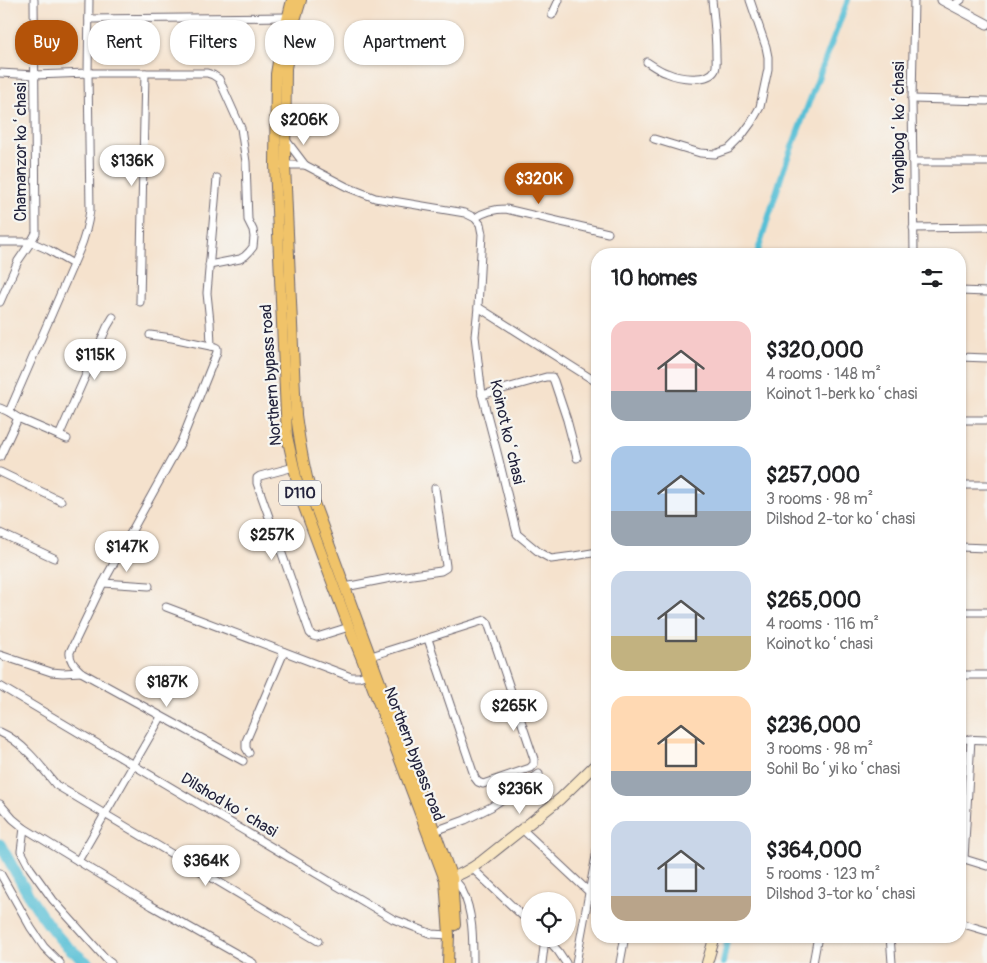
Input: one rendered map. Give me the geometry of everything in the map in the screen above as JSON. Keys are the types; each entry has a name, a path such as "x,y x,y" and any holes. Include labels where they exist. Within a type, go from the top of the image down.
{"main road":[{"name":"Northern bypass road","path":"292,0 276,74 289,366 287,436 301,499 349,628 367,657 368,674 448,879 448,963"},
{"name":"Northern bypass road","path":"280,165 285,139 286,68 295,20 302,0"},
{"name":"Northern bypass road","path":"289,366 298,433 308,486 345,587 367,657 435,831 448,879 455,936 455,963"},
{"path":"448,879 472,868 522,830 560,799 591,769"},
{"path":"707,963 713,943"}],"street":[{"name":"Chamanzor koʻchasi","path":"0,302 18,261 36,232 34,0"},
{"path":"9,412 89,223 89,0"},
{"path":"552,15 559,0"},
{"path":"647,62 665,73 676,76 708,77 714,70 716,62 716,38 712,0"},
{"path":"654,139 700,152 715,154 729,149 751,123 760,107 768,57 750,0"},
{"name":"Yangibogʻ koʻchasi","path":"914,0 912,99 914,248"},
{"path":"942,0 987,24"},
{"path":"954,6 961,0"},
{"path":"89,19 287,17"},
{"path":"0,73 35,75 88,72 207,73 213,75 222,85 241,128 246,162 248,220 254,237 249,252 240,258 209,265"},
{"path":"140,302 145,73"},
{"path":"912,99 987,101"},
{"path":"285,139 305,166"},
{"path":"912,162 987,162"},
{"path":"280,165 305,166 347,187 375,198 465,213 475,218 493,209 506,209 608,233"},
{"path":"211,346 207,293 217,178"},
{"name":"Koinot koʻchasi","path":"475,218 480,224 482,234 475,336 482,395 517,534 551,559 591,553"},
{"path":"913,228 987,227"},
{"name":"Chamanzor koʻchasi","path":"0,242 31,242 73,264"},
{"path":"966,291 987,292"},
{"path":"478,307 591,379"},
{"path":"59,436 113,317"},
{"path":"150,335 211,346 217,348 217,352 181,442 103,583 69,657 82,672 243,761"},
{"path":"966,357 987,358"},
{"path":"482,395 552,377 567,420 577,458"},
{"path":"0,408 18,418 67,439"},
{"path":"0,457 18,418"},
{"path":"966,420 987,420"},
{"path":"294,467 257,478 270,523 310,633 317,637 349,628"},
{"path":"0,472 61,501"},
{"path":"966,485 987,486"},
{"path":"345,587 441,571 446,568 435,488"},
{"path":"0,533 54,558"},
{"path":"966,547 987,548"},
{"path":"103,583 149,586"},
{"path":"166,606 351,677 368,674"},
{"path":"966,612 987,612"},
{"path":"367,657 486,620 534,760 534,764 530,768 483,784 478,782 475,778 428,639"},
{"path":"249,753 246,748 246,741 284,652"},
{"path":"0,655 51,672 82,672"},
{"path":"966,675 987,675"},
{"name":"Dilshod koʻchasi","path":"0,686 393,919 432,934 449,935"},
{"path":"78,861 161,717"},
{"path":"0,732 5,734 35,760 56,785 318,941"},
{"path":"966,739 987,740"},
{"path":"966,798 970,739"},
{"path":"435,831 465,820 491,807 538,774"},
{"path":"0,804 24,828 152,906 253,963"},
{"path":"24,828 21,851 30,868 53,900 111,963"},
{"path":"522,830 588,890"},
{"path":"966,859 987,866"},
{"path":"472,868 521,914"},
{"path":"0,872 31,928 44,947 60,963"},
{"path":"576,963 591,876"},
{"path":"448,879 462,888 469,909 473,963"},
{"path":"966,925 987,931"},
{"path":"620,963 624,943"},
{"path":"813,963 817,943"},
{"path":"891,943 892,963"},
{"path":"542,963 545,947"},
{"path":"554,947 566,963"}],"waterway":[{"path":"759,248 784,168 848,0"},
{"path":"0,844 43,918 64,943 88,963"},
{"path":"723,963 727,943"}]}
